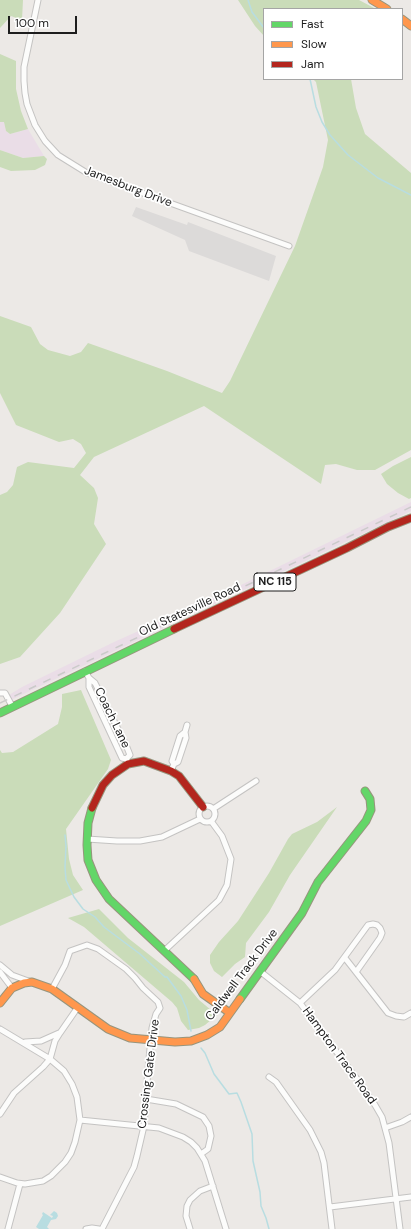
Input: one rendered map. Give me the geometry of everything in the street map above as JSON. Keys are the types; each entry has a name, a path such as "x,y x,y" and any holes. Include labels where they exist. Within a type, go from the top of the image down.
{"street":[{"name":"Jamesburg Drive","path":"38,0 25,62 25,94 35,125 45,141 58,155 87,173 289,246"},
{"path":"372,0 385,8"},
{"path":"403,20 411,26"},
{"name":"Old Statesville Road","path":"0,713 85,671 347,548 388,527 411,518"},
{"name":"Coach Lane","path":"85,671 89,678 95,683 130,755 127,762 122,758 88,687 89,678"},
{"path":"0,693 5,693 12,706"},
{"path":"106,723 112,719"},
{"path":"173,767 178,762 186,738 185,732 187,725"},
{"path":"213,809 203,807 173,767 144,761 127,762 103,785 88,823 88,860 96,880 109,899 192,977 203,994 230,1013"},
{"path":"213,809 256,781"},
{"name":"Caldwell Track Drive","path":"32,982 52,989 108,1029 130,1038 175,1042 191,1041 207,1035 220,1027 261,972 302,913 318,882 366,821 371,810 370,799 365,791"},
{"path":"203,807 200,811 200,818 204,822 211,821"},
{"path":"211,821 215,814 213,809"},
{"path":"87,839 117,842 140,841 162,837 200,818"},
{"path":"164,951 219,900 227,884 231,859 222,836 211,821"},
{"path":"300,1003 335,970 368,925 377,925 382,933 380,938 356,972"},
{"name":"Crossing Gate Drive","path":"52,989 65,965 70,951 87,945 98,949 126,969 158,1002 160,1008 154,1021 150,1040 144,1126 134,1167 102,1229"},
{"path":"345,958 388,1013 404,1017 411,1013"},
{"path":"0,965 12,975 32,982"},
{"path":"0,972 12,988"},
{"name":"Hampton Trace Road","path":"261,972 300,1003 368,1094 382,1117 390,1148 400,1229"},
{"path":"0,1003 12,988 24,983 32,982"},
{"path":"0,1114 14,1093 43,1067 50,1058 60,1033 78,1007"},
{"path":"0,1029 50,1058 64,1071 78,1097 80,1120 71,1153 59,1169 43,1180 25,1184 20,1184 0,1177"},
{"path":"24,1042 41,1041 60,1033"},
{"path":"269,1077 276,1082 316,1139 324,1163 332,1229"},
{"path":"146,1099 176,1104 203,1116 209,1126 211,1136 208,1149 201,1154"},
{"path":"385,1128 411,1117"},
{"path":"80,1120 159,1128 183,1137 191,1142 205,1160 226,1229"},
{"path":"8,1229 20,1184"},
{"path":"190,1229 186,1216 190,1200 200,1191 213,1186"},
{"path":"330,1207 411,1197"},
{"path":"86,1229 99,1229"}],"shaded area":[{"path":"0,122 4,122 6,131 10,134 28,129 44,156 23,158 0,150"},
{"path":"136,207 187,225 188,222 276,256 269,281 189,251 185,240 132,216"},
{"path":"411,502 411,511 11,700 9,695 22,687 114,642 241,585"}],"green space":[{"path":"0,0 23,0 22,20 11,16 0,28"},
{"path":"238,0 359,0 374,8 263,8 263,35 255,26"},
{"path":"0,54 16,61 16,89 21,111 28,129 10,134 6,131 4,122 0,122"},
{"path":"314,80 351,80 356,108 365,134 411,173 411,450 375,470 357,470 336,464 325,465 321,484 204,406 94,457 80,475 94,488 98,498 94,524 106,544 60,613 20,657 0,664 0,495 7,492 13,485 17,467 28,462 74,468 86,453 81,444 73,439 59,442 16,425 0,393 0,316 31,327 40,344 48,350 70,356 81,352 88,343 167,371 222,393 230,381 295,246 323,167 328,140 316,82"},
{"path":"0,150 23,158 44,156 47,159 45,165 35,170 11,171 0,167"},
{"path":"411,457 411,498 409,499 398,493 387,484 381,474"},
{"path":"81,690 111,760 108,769 66,829 69,859 73,875 83,890 0,926 0,750 2,753 13,752 58,724 62,707 62,694"},
{"path":"337,807 290,875 269,912 246,943 245,957 235,964 222,977 214,971 210,963 210,955 219,942 238,921 269,873 288,839 292,834 317,822"},
{"path":"99,909 128,938 184,982 199,1000 217,1015 205,1025 188,1030 181,1021 177,1008 172,1002 84,927 68,918"}],"water":[{"path":"54,1211 58,1216 56,1219 51,1220 47,1227 49,1229 39,1229 36,1227 43,1215 43,1212 52,1218 53,1216 50,1215"}],"waterway":[{"path":"248,0 252,12 263,27"},
{"path":"310,80 316,107 322,122 330,135 348,155 378,178 411,195"},
{"path":"65,835 66,880 74,897 83,909 95,917 104,927 140,954 165,977 167,977 181,996 187,1010 191,1031"},
{"path":"201,1048 205,1053 214,1074 229,1094 237,1093 241,1102 252,1134 253,1161 260,1192 261,1206 269,1229"}],"railway":[{"path":"0,703 411,507"}],"traffic: fast":[{"path":"0,713 174,629"},
{"path":"240,999 302,913 318,882 366,821 371,810 370,799 365,791"},
{"path":"92,808 88,823 87,845 88,860 96,880 109,899 194,979"}],"traffic: slow":[{"path":"372,0 385,8"},
{"path":"403,20 411,26"},
{"path":"194,979 203,994 230,1013"},
{"path":"0,1003 12,988 24,983 32,982 52,989 108,1029 130,1038 175,1042 191,1041 207,1035 220,1027 240,999"}],"traffic: jam":[{"path":"174,629 347,548 388,527 411,518"},
{"path":"92,808 103,785 112,775 128,764 144,761 171,771 179,776 203,807"}]}
